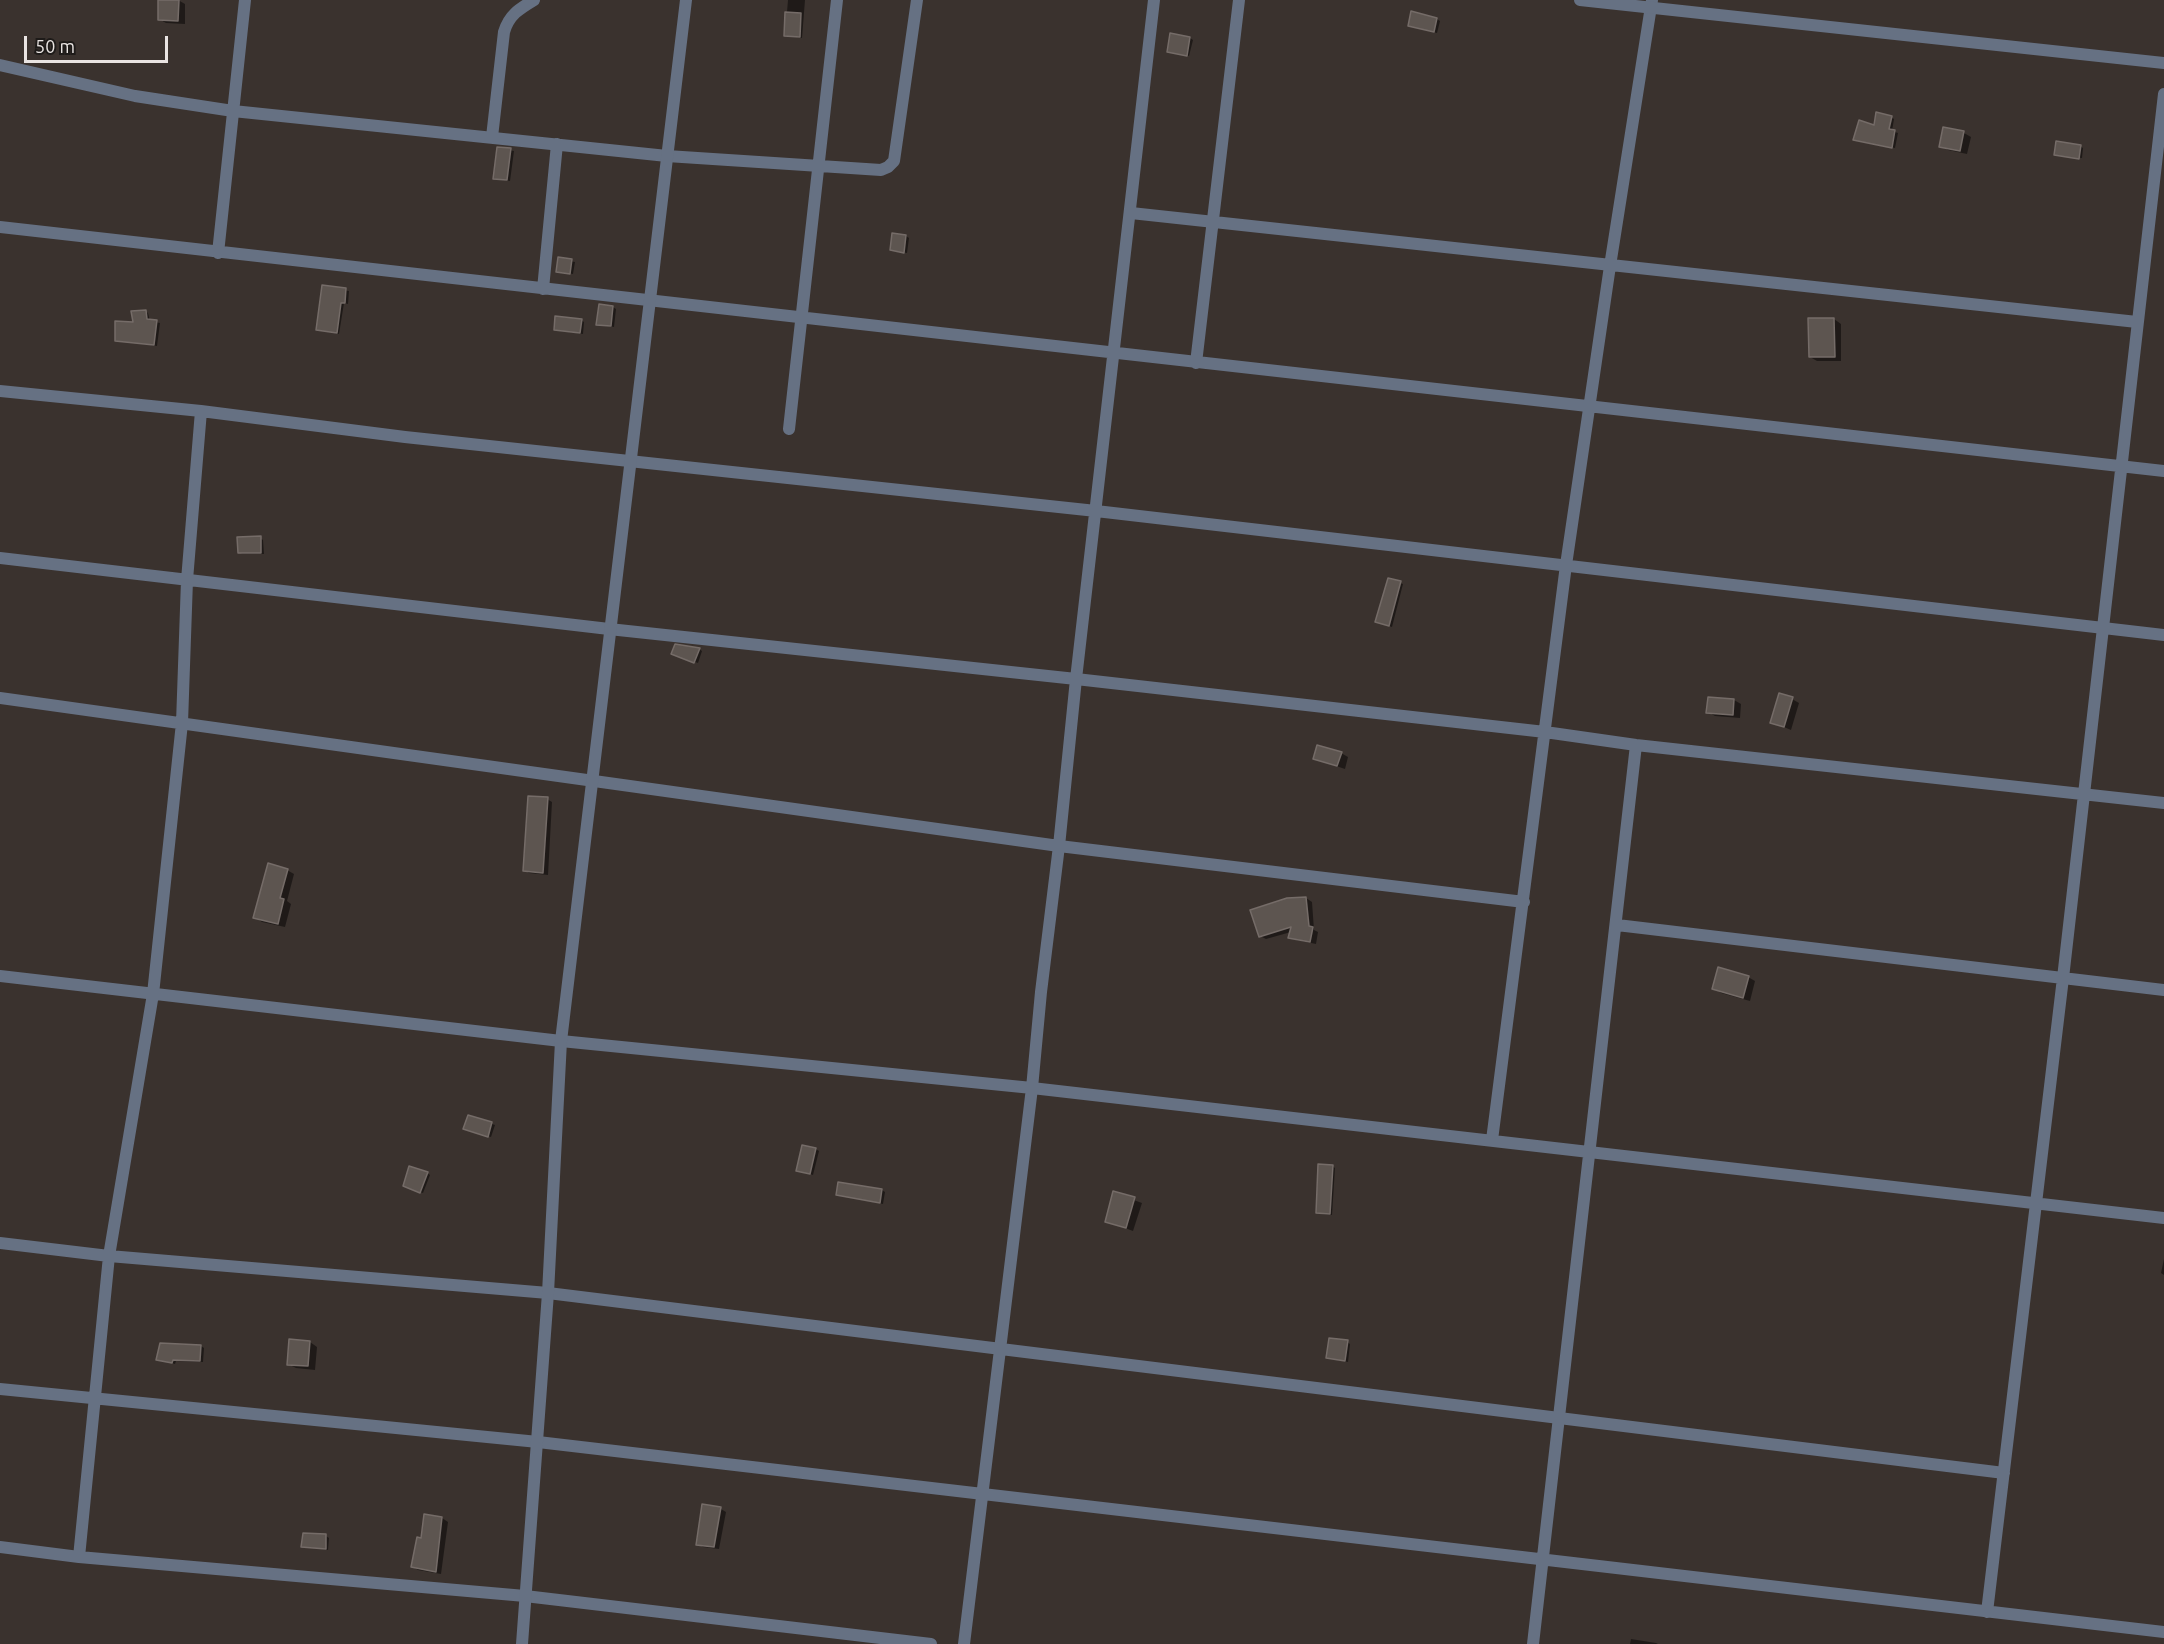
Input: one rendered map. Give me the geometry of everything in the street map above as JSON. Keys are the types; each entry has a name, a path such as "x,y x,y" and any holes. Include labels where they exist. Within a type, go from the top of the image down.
{"street":[{"path":"218,253 245,0"},
{"path":"492,137 507,20 518,9 534,0"},
{"path":"522,1644 548,1293 561,1041 686,0"},
{"path":"789,429 837,0"},
{"path":"0,65 135,96 233,111 667,156 881,170 894,161 916,0"},
{"path":"964,1644 1032,1088 1076,679 1154,0"},
{"path":"1196,363 1239,0"},
{"path":"1580,0 1652,4 2164,63"},
{"path":"1492,1140 1566,565 1610,266 1652,4"},
{"path":"1987,1612 2164,94"},
{"path":"543,289 557,144"},
{"path":"1131,213 2137,322"},
{"path":"0,227 2164,471"},
{"path":"0,391 201,411 405,437 1096,511 2164,635"},
{"path":"80,1557 93,1399 109,1256 153,994 182,723 187,580 201,411"},
{"path":"0,558 609,629 1076,679 1545,732 1636,745 2164,803"},
{"path":"0,698 1059,846 1524,902"},
{"path":"1533,1644 1636,745"},
{"path":"1617,925 2164,990"},
{"path":"0,976 561,1041 1032,1088 2164,1218"},
{"path":"0,1243 109,1256 548,1293 2004,1473"},
{"path":"0,1389 538,1442 2164,1632"},
{"path":"0,1547 80,1557 525,1596 931,1644"}],"building":[{"path":"158,0 179,0 178,21 158,20"},
{"path":"1411,11 1437,18 1434,32 1408,26"},
{"path":"785,12 801,13 800,37 784,36"},
{"path":"1170,33 1190,37 1187,56 1167,52"},
{"path":"1876,112 1892,116 1889,129 1895,130 1892,148 1853,140 1859,120 1874,125"},
{"path":"1943,127 1964,131 1960,151 1939,147"},
{"path":"2056,141 2081,145 2079,159 2054,155"},
{"path":"497,147 511,148 507,180 493,179"},
{"path":"892,233 906,235 904,253 890,250"},
{"path":"558,257 572,259 570,274 556,272"},
{"path":"322,285 346,288 345,303 341,303 337,333 316,330"},
{"path":"599,304 613,306 611,326 596,325"},
{"path":"146,310 147,319 157,320 154,345 115,341 115,321 133,322 131,311"},
{"path":"555,316 582,319 580,333 554,330"},
{"path":"1808,318 1834,318 1835,357 1809,357"},
{"path":"261,536 261,553 238,553 237,537"},
{"path":"1388,578 1401,581 1389,626 1375,622"},
{"path":"675,644 700,648 694,663 671,654"},
{"path":"1779,693 1793,697 1784,727 1770,723"},
{"path":"1708,697 1734,699 1733,715 1706,713"},
{"path":"1317,745 1342,752 1337,766 1313,759"},
{"path":"528,796 548,797 543,873 523,871"},
{"path":"268,863 288,869 280,898 284,899 278,924 253,918"},
{"path":"1306,897 1309,926 1313,927 1310,942 1288,938 1291,927 1259,937 1250,910 1287,898"},
{"path":"1718,967 1749,976 1743,998 1712,989"},
{"path":"468,1115 492,1122 488,1137 463,1129"},
{"path":"802,1145 816,1148 810,1174 796,1171"},
{"path":"1318,1164 1333,1165 1330,1214 1316,1213"},
{"path":"409,1166 428,1172 420,1193 403,1186"},
{"path":"838,1182 882,1189 880,1203 836,1195"},
{"path":"1113,1191 1135,1197 1126,1228 1105,1222"},
{"path":"1329,1338 1348,1340 1345,1361 1326,1358"},
{"path":"289,1339 310,1341 308,1366 287,1365"},
{"path":"160,1343 201,1345 200,1361 173,1360 172,1363 156,1360"},
{"path":"702,1504 721,1507 714,1547 696,1545"},
{"path":"424,1514 442,1517 436,1572 411,1567 417,1537 421,1538"},
{"path":"303,1533 326,1534 326,1549 301,1547"}]}
